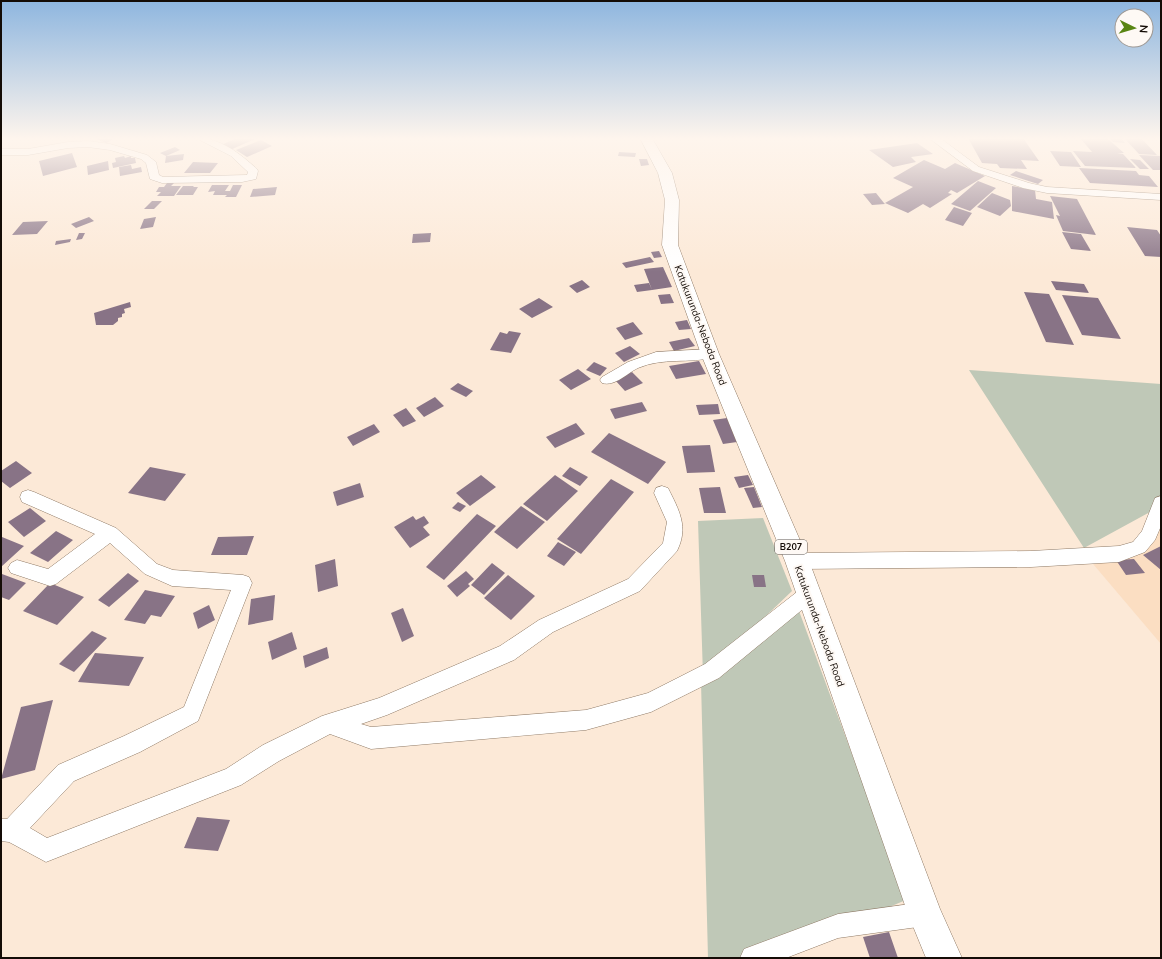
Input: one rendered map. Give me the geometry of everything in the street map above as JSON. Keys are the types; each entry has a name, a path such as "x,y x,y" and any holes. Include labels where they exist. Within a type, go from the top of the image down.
{"main road":[{"name":"Katukurunda-Neboda Road","path":"668,183 672,200 670,245 710,354 797,561 925,914 944,958"}],"street":[{"path":"1018,183 1047,190 1161,197"},
{"path":"607,380 633,365 656,357 710,354"},
{"path":"28,497 110,534 151,569 172,578 243,583 191,714 132,744 66,773 6,830 46,850 233,777 271,753 329,723 380,708 507,653 546,626 634,585 671,546 675,522 662,493"},
{"path":"797,561 1031,560 1119,554 1139,547 1149,535 1161,503"},
{"path":"17,568 50,578 110,534"},
{"path":"329,723 371,738 586,720 651,702 712,671 808,594"},
{"path":"752,958 838,926 925,914"}],"shaded area":[{"path":"1155,524 1161,529 1161,644 1088,558 1136,554"}],"green space":[{"path":"969,370 1161,384 1161,506 1084,548"},
{"path":"763,518 792,591 703,676 698,521"},
{"path":"799,611 906,900 767,958 708,958 701,682"}],"building":[{"path":"167,183 174,183 171,186 181,186 174,196 157,196 161,192 156,192 159,187 164,187"},
{"path":"904,183 974,183 957,193 951,190 948,193 952,194 930,208 923,204 908,213 885,203 913,187"},
{"path":"976,183 983,183 996,188 970,211 951,204"},
{"path":"1090,183 1155,183 1158,187"},
{"path":"212,185 229,185 225,191 230,191 233,185 242,185 236,197 225,197 227,195 213,195 215,191 208,192"},
{"path":"183,186 198,187 193,195 176,195"},
{"path":"1012,186 1035,190 1036,199 1052,202 1054,219 1012,211"},
{"path":"277,187 275,195 250,197 253,189"},
{"path":"876,193 885,204 872,205 863,194"},
{"path":"992,193 1010,200 1011,206 1000,216 977,207"},
{"path":"1050,196 1077,199 1096,235 1063,231 1056,215 1060,216"},
{"path":"152,201 162,201 154,209 144,209"},
{"path":"954,207 972,213 963,226 945,220"},
{"path":"89,217 94,221 76,228 71,224"},
{"path":"156,217 153,227 140,229 144,219"},
{"path":"48,221 37,234 12,235 23,222"},
{"path":"1127,227 1157,230 1161,236 1161,257 1145,256"},
{"path":"1062,232 1081,234 1091,251 1071,249"},
{"path":"79,233 85,233 82,239 76,240"},
{"path":"431,233 430,242 412,243 413,234"},
{"path":"71,239 70,242 55,245 56,241"},
{"path":"659,251 662,257 654,258 651,252"},
{"path":"650,257 654,262 626,268 622,263"},
{"path":"663,267 672,287 652,290 644,269"},
{"path":"582,280 590,287 577,293 569,286"},
{"path":"1051,281 1084,284 1089,293 1056,290"},
{"path":"649,283 652,290 637,292 634,285"},
{"path":"1024,292 1049,294 1074,345 1046,342"},
{"path":"670,294 674,303 661,304 658,295"},
{"path":"1062,295 1098,298 1121,339 1082,335"},
{"path":"539,298 553,307 532,318 519,309"},
{"path":"130,302 131,307 124,309 125,313 122,314 122,317 118,318 118,321 113,325 96,325 94,313"},
{"path":"687,320 691,329 679,330 675,322"},
{"path":"633,322 643,334 625,340 616,328"},
{"path":"509,331 521,333 511,353 490,350 500,332 507,334"},
{"path":"689,338 695,346 674,351 669,342"},
{"path":"630,346 640,354 624,362 615,353"},
{"path":"699,361 706,374 676,379 669,366"},
{"path":"594,362 607,368 600,376 586,370"},
{"path":"578,369 591,379 571,390 559,380"},
{"path":"632,372 643,383 625,391 615,380"},
{"path":"458,383 473,391 466,397 450,389"},
{"path":"435,397 444,406 424,417 416,408"},
{"path":"642,402 647,411 615,419 610,409"},
{"path":"718,404 720,414 699,415 696,405"},
{"path":"406,408 416,421 403,427 393,415"},
{"path":"727,418 737,442 723,444 713,420"},
{"path":"576,423 585,434 555,448 546,437"},
{"path":"374,424 380,432 353,446 347,437"},
{"path":"609,433 666,462 648,484 591,452"},
{"path":"710,445 715,472 687,473 682,446"},
{"path":"16,461 32,473 10,488 1,481 1,471"},
{"path":"150,467 186,474 165,501 128,493"},
{"path":"570,467 588,477 580,486 562,476"},
{"path":"481,475 496,487 470,506 456,493"},
{"path":"555,475 578,491 547,521 523,504"},
{"path":"748,475 753,485 739,488 734,477"},
{"path":"611,479 634,492 581,554 557,539"},
{"path":"360,483 364,497 337,506 333,492"},
{"path":"720,487 726,513 704,513 699,488"},
{"path":"754,487 762,507 753,508 744,488"},
{"path":"458,502 466,506 460,512 452,508"},
{"path":"521,506 545,522 517,549 494,532"},
{"path":"30,508 46,521 24,537 8,522"},
{"path":"477,514 496,526 444,580 426,567"},
{"path":"413,516 416,520 424,516 429,523 423,527 430,535 410,548 394,527"},
{"path":"56,531 73,540 48,562 30,553"},
{"path":"254,536 247,555 211,555 218,537"},
{"path":"2,537 24,546 1,567 1,538"},
{"path":"558,542 576,552 564,566 547,556"},
{"path":"1161,546 1161,570 1143,555"},
{"path":"335,559 338,586 318,592 315,565"},
{"path":"1134,559 1145,573 1126,575 1116,560"},
{"path":"492,563 505,573 484,595 471,585"},
{"path":"466,571 474,579 468,584 470,586 457,597 447,586"},
{"path":"128,573 139,581 109,607 98,600"},
{"path":"2,574 26,583 9,600 1,597"},
{"path":"508,575 535,596 511,620 484,598"},
{"path":"752,575 764,575 766,587 754,587"},
{"path":"50,583 84,597 57,625 23,611"},
{"path":"145,590 175,596 161,617 151,615 145,624 124,620"},
{"path":"275,595 273,620 248,625 251,599"},
{"path":"209,605 215,620 198,629 193,613"},
{"path":"403,608 414,636 402,642 391,613"},
{"path":"92,631 107,638 74,672 59,664"},
{"path":"292,632 297,649 272,660 268,642"},
{"path":"327,647 329,658 305,668 303,656"},
{"path":"95,653 144,657 129,686 78,682"},
{"path":"53,700 35,770 1,779 21,707"},
{"path":"197,817 230,820 218,851 184,848"},
{"path":"889,932 898,958 870,958 863,937"}]}
